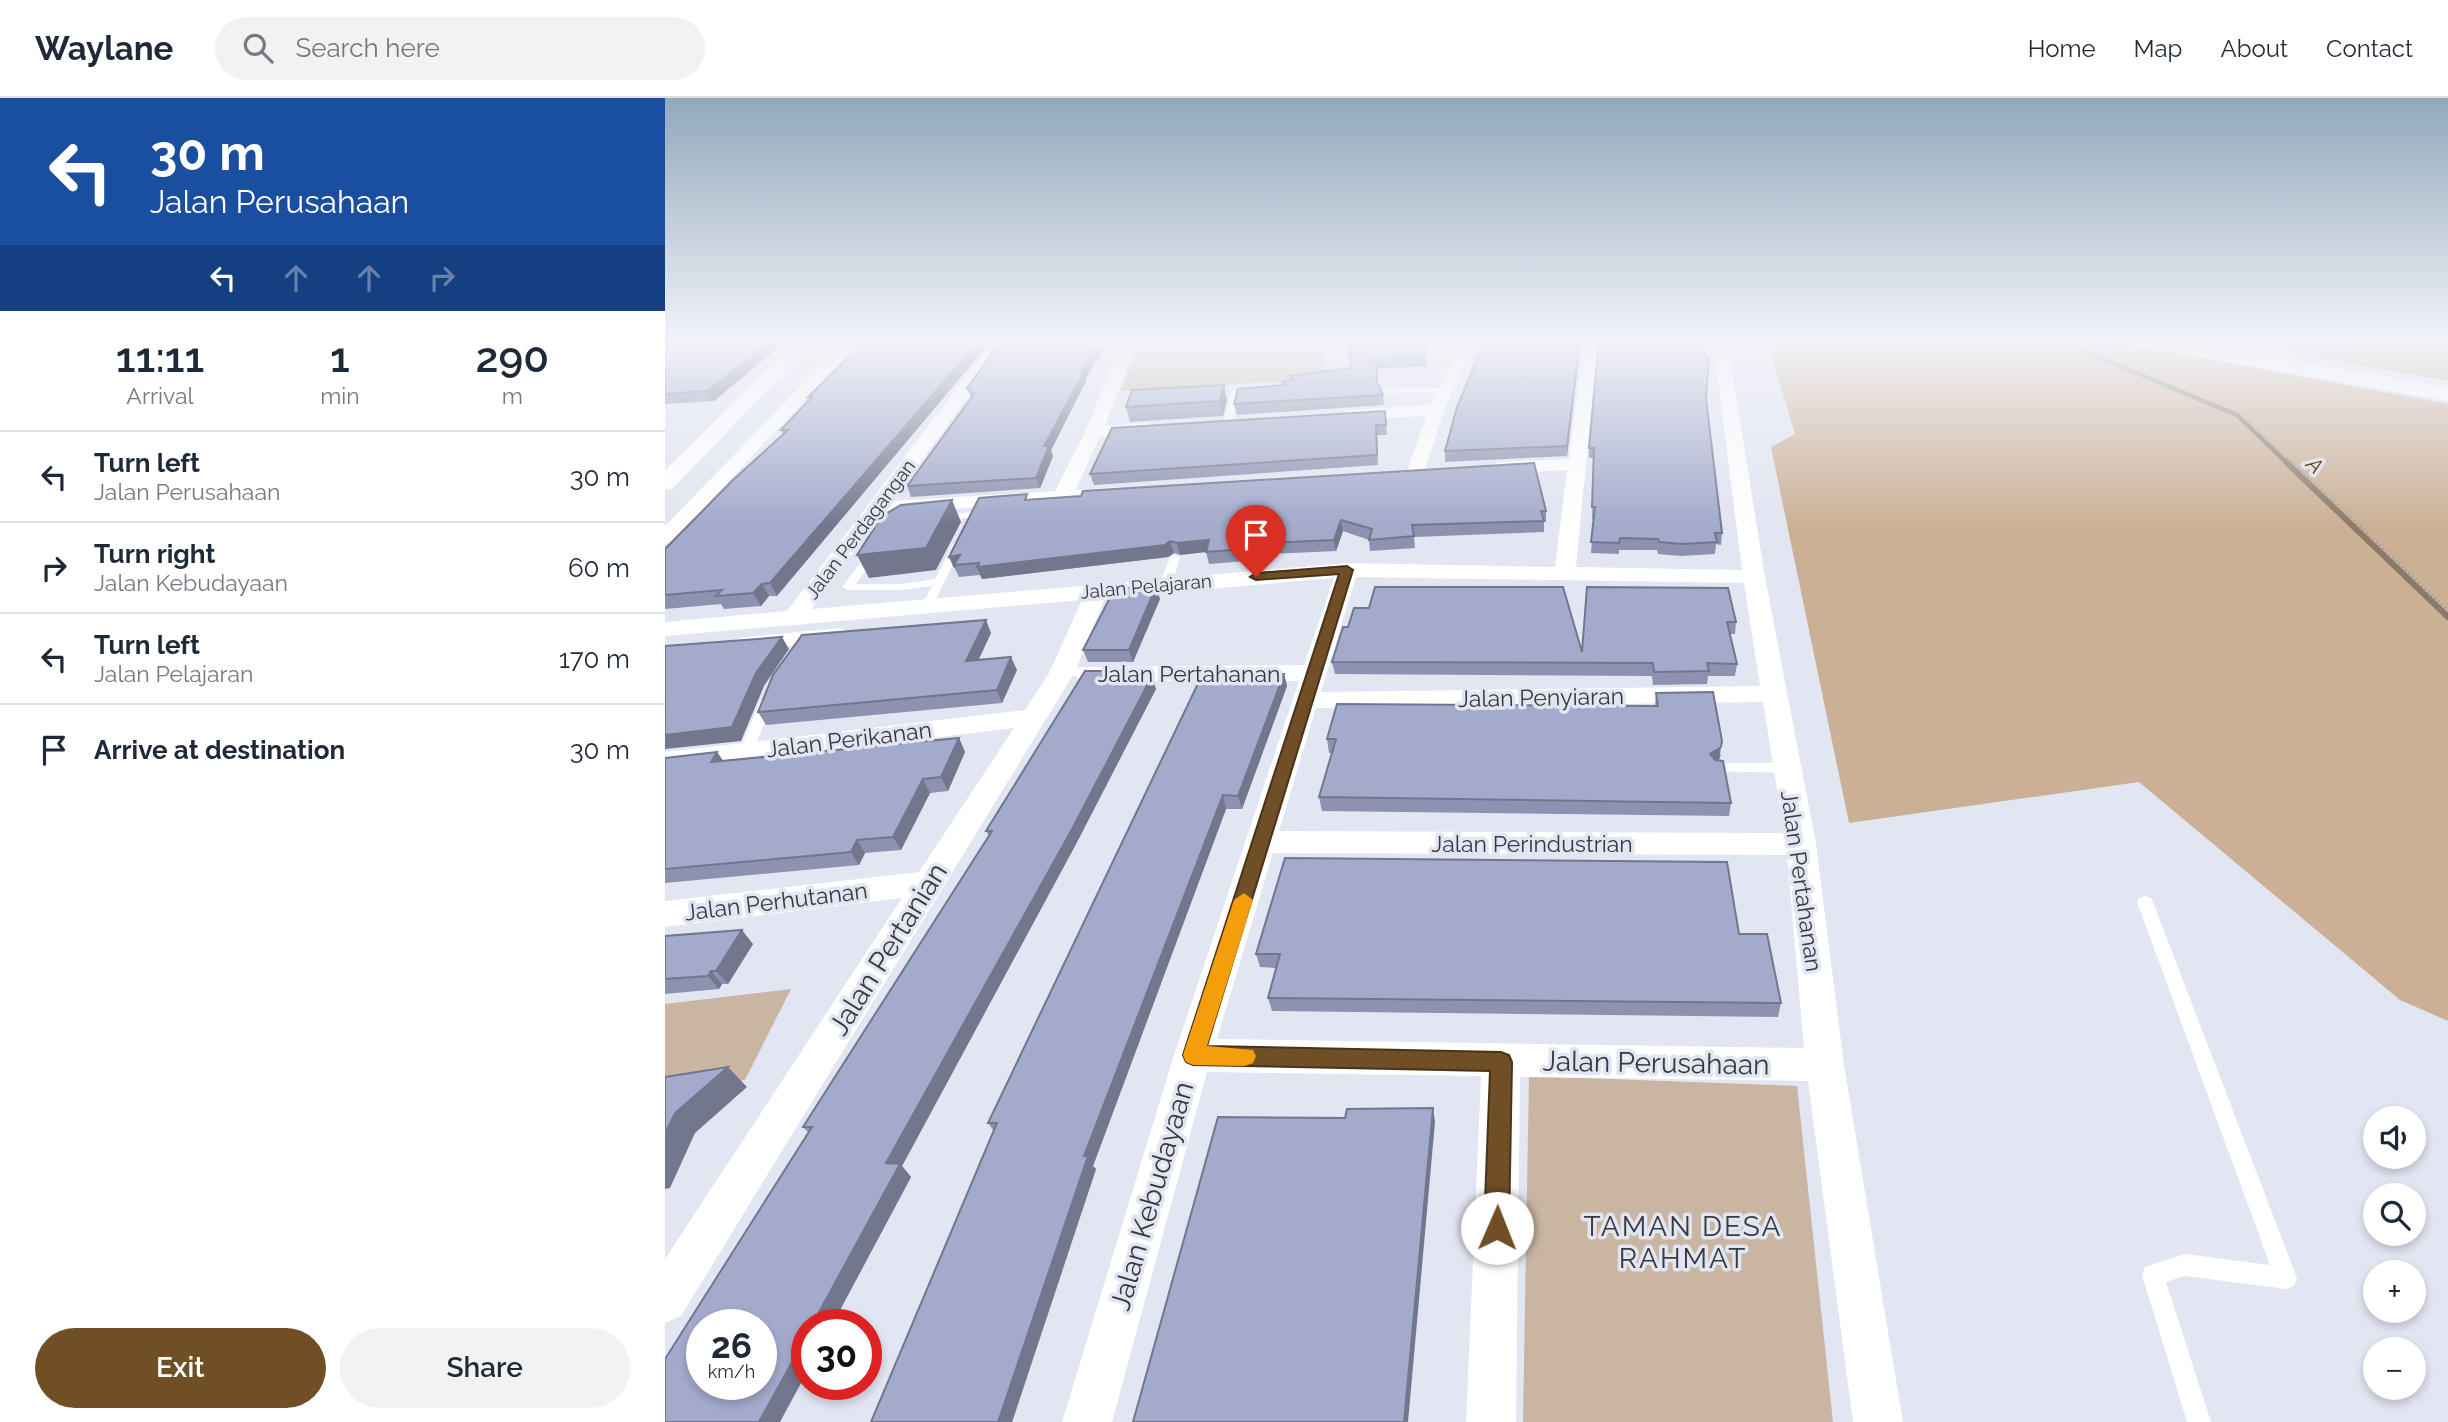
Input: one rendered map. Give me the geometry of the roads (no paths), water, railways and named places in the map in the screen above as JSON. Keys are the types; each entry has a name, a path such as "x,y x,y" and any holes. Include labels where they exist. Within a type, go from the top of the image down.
{"street":[{"path":"665,483 746,402"},
{"path":"665,538 795,402"},
{"name":"Jalan Perdagangan","path":"795,617 875,508 959,402"},
{"path":"1062,496 1106,402"},
{"path":"1441,402 1409,472 1442,470"},
{"path":"1565,572 1584,402"},
{"name":"Jalan Pertahanan","path":"1729,402 1754,577 1801,844 1825,1065 1878,1422"},
{"path":"1325,417 1436,410"},
{"path":"1094,432 1161,427"},
{"path":"1482,468 1576,464"},
{"path":"875,508 976,508 1062,496 1144,491"},
{"name":"Jalan Pelajaran","path":"665,629 1165,584 1565,572 1754,577"},
{"path":"1344,578 1684,593 1696,588 1698,576"},
{"name":"Jalan Kebudayaan","path":"1087,1422 1193,1055 1263,842 1344,578"},
{"name":"Jalan Pertanian","path":"666,1298 1062,673 1097,590"},
{"path":"665,650 800,648 984,622 998,617 1005,599"},
{"name":"Jalan Pertahanan","path":"1062,673 1312,686"},
{"name":"Jalan Penyiaran","path":"1312,686 1774,694"},
{"name":"Jalan Perikanan","path":"665,761 1034,718"},
{"name":"Jalan Perindustrian","path":"1263,842 1801,844"},
{"name":"Jalan Perhutanan","path":"665,914 929,883"},
{"name":"Jalan Perusahaan","path":"1193,1055 1501,1062 1825,1065"},
{"path":"1492,1422 1501,1062"}],"lane":[{"path":"1228,423 1233,402"},
{"path":"933,519 976,508"},
{"path":"968,526 976,508"},
{"path":"928,605 962,537"},
{"path":"879,544 848,587 901,587 940,582"},
{"path":"1165,584 1175,558"},
{"path":"746,751 772,687"},
{"path":"1718,768 1787,768"},
{"path":"2145,902 2286,1278 2185,1265 2153,1275 2199,1422"}],"waterway":[{"name":"A","path":"2205,402 2237,415 2288,464"},
{"name":"A","path":"2286,462 2448,617"}],"district":[{"name":"TAMAN DESA RAHMAT","path":"1683,1242"}]}
